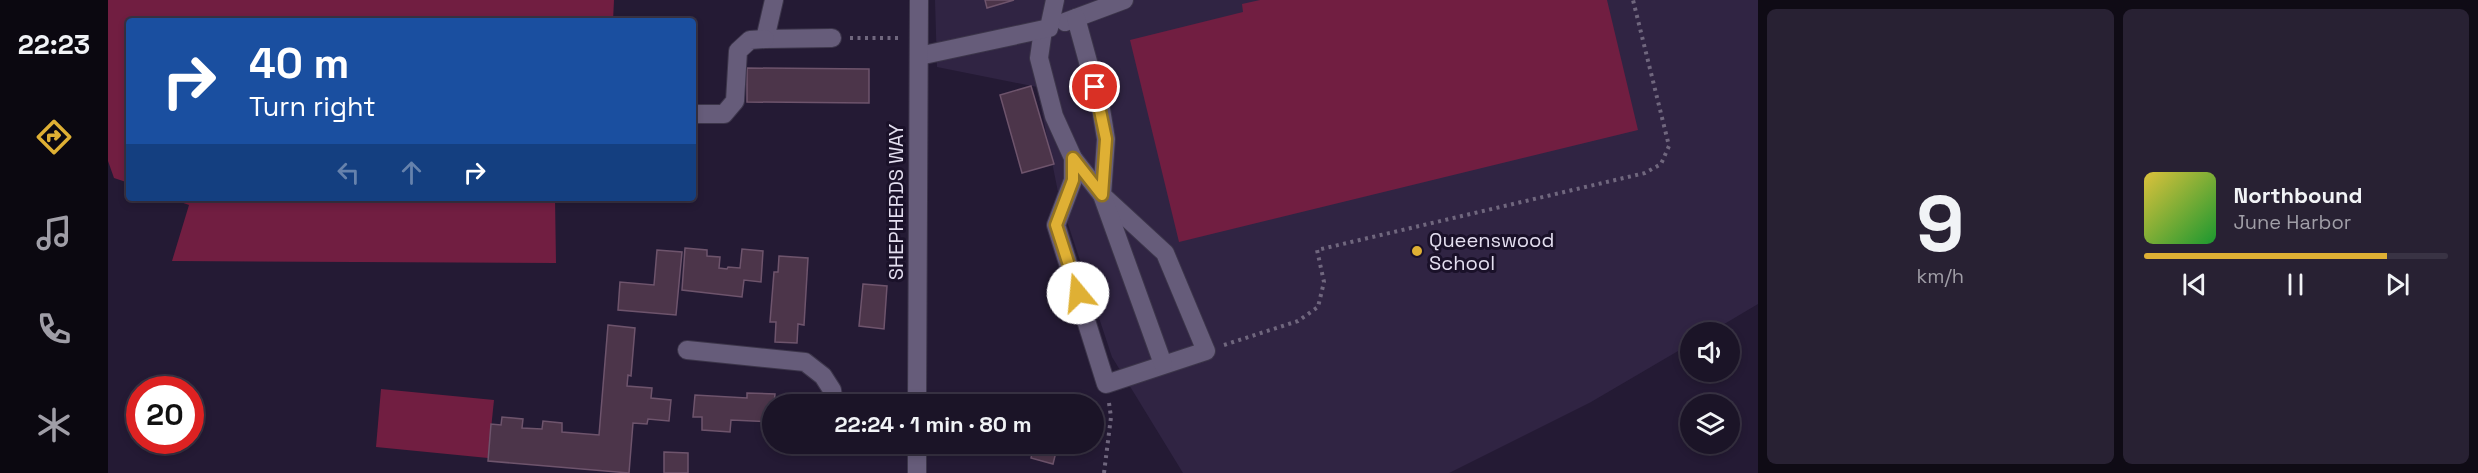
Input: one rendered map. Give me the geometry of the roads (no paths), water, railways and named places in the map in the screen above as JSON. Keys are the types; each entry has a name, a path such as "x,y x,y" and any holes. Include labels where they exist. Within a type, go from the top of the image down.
{"street":[{"path":"765,39 774,0"},
{"name":"SHEPHERDS WAY","path":"918,394 919,0"},
{"path":"1055,0 1039,58 1054,116 1073,158 1102,195 1165,253 1206,351 1106,384 1056,225 1073,180 1073,158"},
{"path":"919,47 1046,29 1124,0"},
{"path":"1076,18 1101,109 1106,139 1102,195 1163,364"},
{"path":"696,114 724,114 735,101 738,51 750,40 832,38"},
{"path":"687,350 805,362 823,376 833,394"},
{"path":"917,454 918,473"}],"place":[{"name":"Queenswood School","path":"1417,251"}]}
